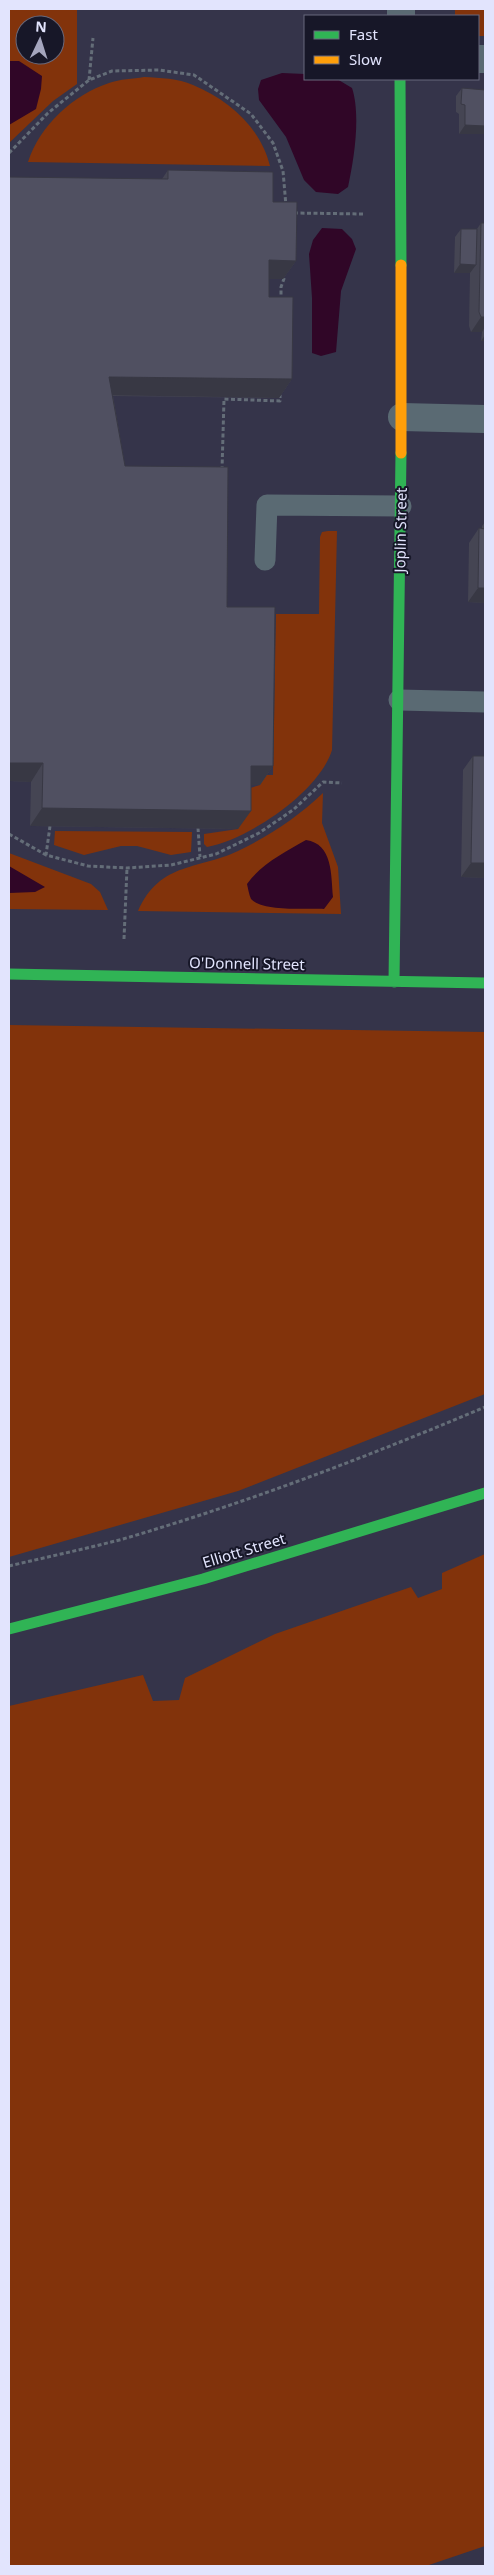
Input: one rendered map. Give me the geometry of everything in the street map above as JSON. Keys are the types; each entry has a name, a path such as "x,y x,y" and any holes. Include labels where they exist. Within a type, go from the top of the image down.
{"street":[{"name":"Joplin Street","path":"394,982 402,506 400,80"},
{"path":"402,418 485,419"},
{"name":"O'Donnell Street","path":"9,974 485,983"},
{"name":"Elliott Street","path":"9,1629 203,1579 485,1493"}],"lane":[{"path":"266,560 267,505 402,506"},
{"path":"399,700 485,702"}],"path":[{"path":"89,80 93,38"},
{"path":"9,153 48,113 89,80 112,71 160,70 194,75 251,114 273,143 283,170 287,212 371,214"},
{"path":"281,304 281,287 285,271"},
{"path":"222,476 224,399 280,401 280,391"},
{"path":"9,834 46,855 88,866 127,868 171,865 216,854 259,833 293,810 323,782 342,783"},
{"path":"46,855 50,826"},
{"path":"198,828 200,857"},
{"path":"124,939 127,868"},
{"path":"9,1566 122,1539 224,1506 371,1455 485,1407"}],"shaded area":[{"path":"9,9 77,9 77,84 53,101 9,143"},
{"path":"455,9 485,9 485,36 479,36 479,15 455,15"},
{"path":"9,61 15,61 15,65 25,65 42,76 41,89 36,109 9,125"},
{"path":"282,73 304,74 304,80 339,80 352,88 355,99 356,124 348,187 338,194 316,192 304,180 286,137 259,100 258,89 261,80"},
{"path":"144,77 169,79 193,85 231,107 242,117 259,139 266,152 270,166 28,162 33,148 49,124 83,95 109,83"},
{"path":"322,228 342,229 352,239 356,249 341,291 336,352 321,356 312,353 312,298 309,254 313,240"},
{"path":"337,531 332,750 325,766 313,782 280,811 262,824 242,834 207,847 204,844 204,834 238,829 247,789 260,785 260,775 273,775 276,614 319,614 320,537 322,532"},
{"path":"323,793 322,823 338,867 341,914 138,911 147,895 158,883 170,875 182,869 226,856 242,849 295,817"},
{"path":"55,831 192,832 191,852 171,855 137,846 121,846 84,855 54,845"},
{"path":"306,840 315,843 321,848 329,862 333,897 324,909 275,908 257,903 251,899 247,884 259,870"},
{"path":"9,853 91,884 100,892 108,910 9,909"},
{"path":"9,866 45,887 35,892 9,893"},
{"path":"9,1025 485,1032 485,1394 238,1491 9,1557"},
{"path":"485,1554 485,2546 426,2566 9,2566 9,1706 143,1675 153,1701 179,1700 185,1678 275,1634 411,1587 418,1598 442,1589 442,1573"}],"building":[{"path":"462,88 485,90 485,126 465,125 465,105 461,104"},
{"path":"168,170 273,172 273,202 297,202 296,261 269,260 269,297 293,297 292,379 109,377 125,466 228,467 227,607 275,607 273,766 251,766 251,811 42,808 43,763 9,763 9,177 168,179"},
{"path":"481,223 485,223 485,317 481,317 479,312"},
{"path":"461,229 477,229 476,265 460,264"},
{"path":"479,528 485,529 485,588 478,588"},
{"path":"473,756 485,756 485,863 471,863"}],"traffic: fast":[{"path":"400,80 401,265"},
{"path":"394,982 401,453"},
{"path":"9,974 485,983"},
{"path":"9,1629 203,1579 485,1493"}],"traffic: slow":[{"path":"401,265 401,453"}]}
